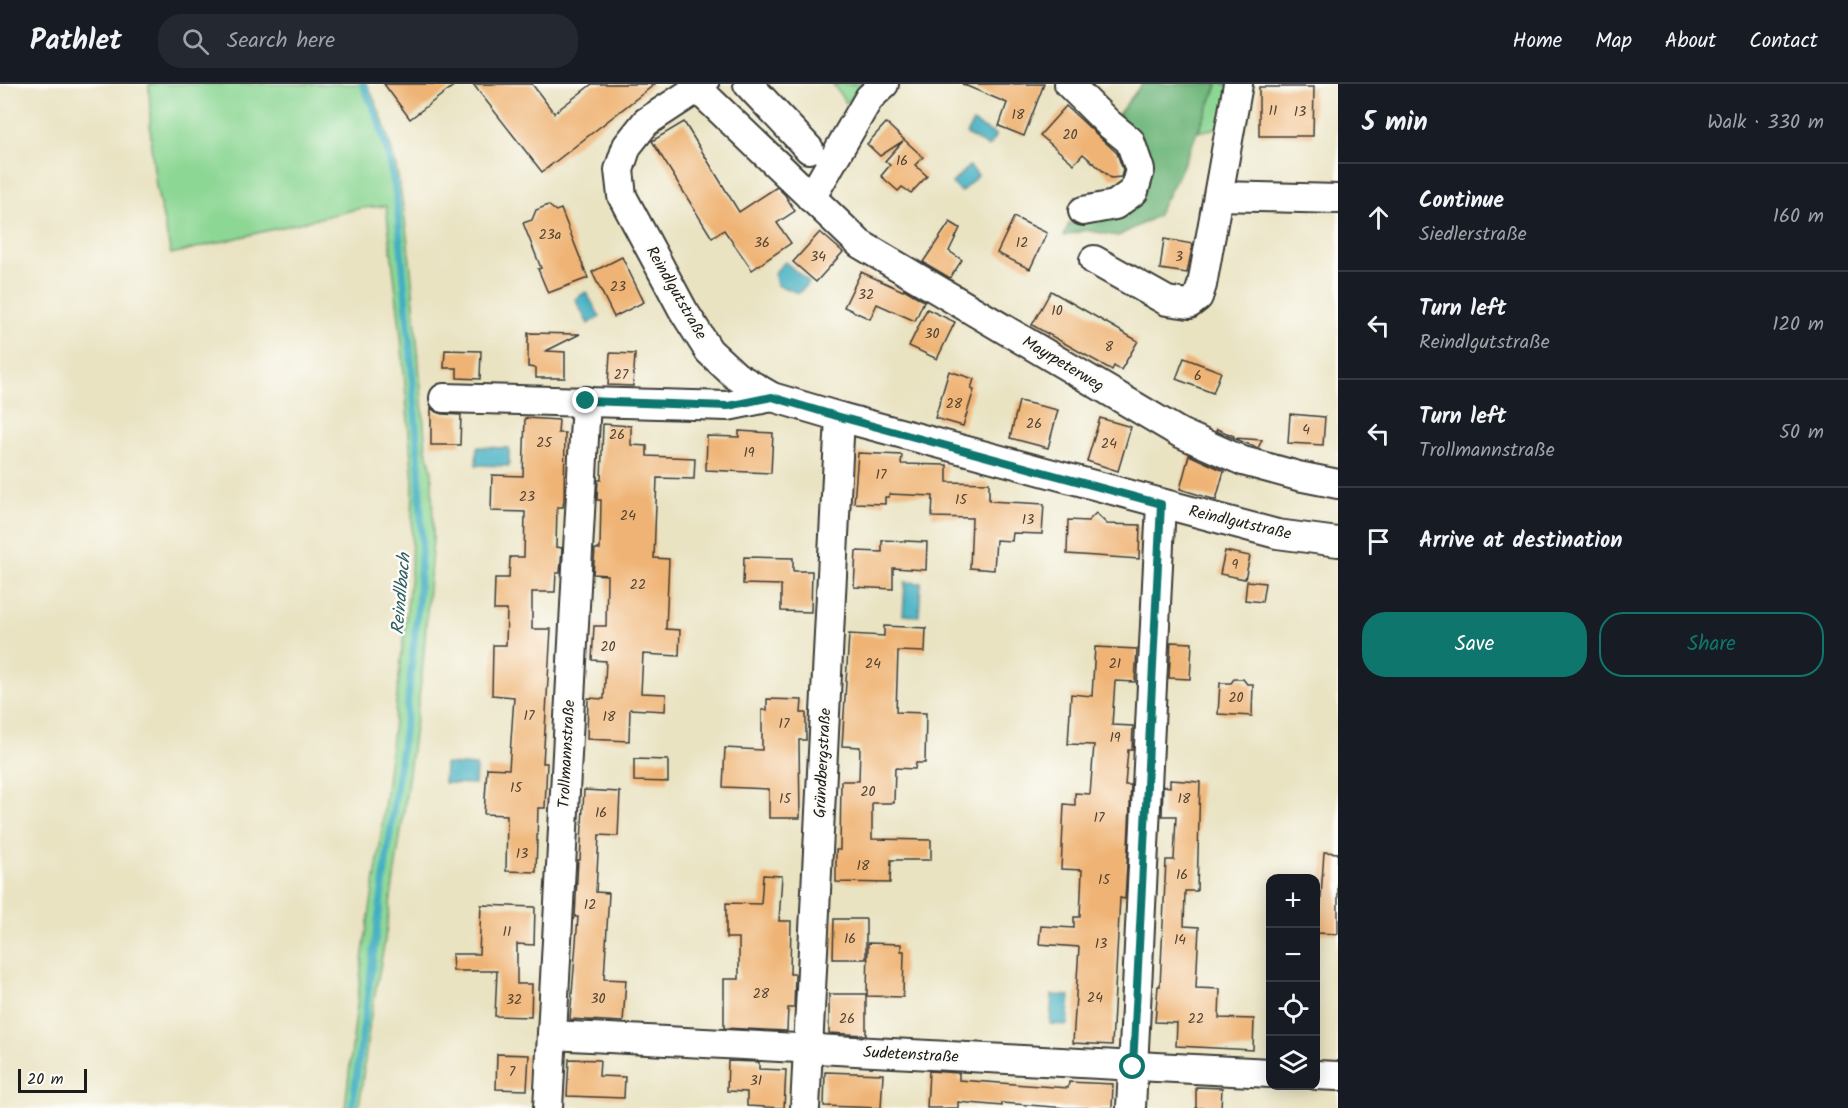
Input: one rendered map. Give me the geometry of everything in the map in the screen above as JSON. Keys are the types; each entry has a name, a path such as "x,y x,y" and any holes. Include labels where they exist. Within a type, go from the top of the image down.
{"street":[{"path":"748,84 809,149"},
{"path":"811,198 869,98 884,84"},
{"path":"1069,84 1109,124 1130,141 1140,170 1134,191 1115,205 1083,211"},
{"path":"1094,260 1167,301 1189,304 1198,297 1219,196 1238,84"},
{"name":"Mayrpeterweg","path":"701,86 811,198 860,244 1180,433 1243,461 1338,484"},
{"name":"Reindlgutstraße","path":"701,86 646,122 627,146 619,170 622,196 683,310 709,351 736,376 772,397 840,417 1277,534 1338,542"},
{"path":"1219,196 1338,199"},
{"path":"444,398 728,406 772,397"},
{"name":"Trollmannstraße","path":"548,1108 586,401"},
{"name":"Gründbergstraße","path":"805,1108 840,417"},
{"path":"1131,1108 1161,504"},
{"name":"Sudetenstraße","path":"552,1035 1266,1073"},
{"path":"1320,1075 1338,1076"}],"green space":[{"path":"149,84 367,84 386,131 398,179 412,280 426,449 432,470 433,538 422,675 359,1108 345,1108 363,953 379,853 411,572 413,482 401,336 386,206 361,208 171,254 156,186 151,145"},
{"path":"833,84 868,84 846,103"},
{"path":"1142,84 1218,84 1180,172 1157,216 1118,236 1085,230 1064,236 1069,223 1093,220 1142,195 1117,116"},
{"path":"1218,84 1246,84 1226,126 1198,132"}],"water":[{"path":"973,122 996,135 989,147 966,134"},
{"path":"969,166 978,175 961,192 952,183"},
{"path":"785,262 809,282 799,293 777,285 774,273"},
{"path":"586,292 600,317 588,324 575,299"},
{"path":"477,447 509,448 509,466 476,465"},
{"path":"905,582 921,583 919,616 903,615"},
{"path":"445,764 476,766 475,784 444,783"},
{"path":"1052,995 1070,996 1067,1025 1050,1024"}],"building":[{"path":"384,84 456,84 410,119"},
{"path":"473,84 532,84 554,113 592,84 655,84 542,172"},
{"path":"962,84 1044,84 1024,136 999,126 1007,103"},
{"path":"1259,87 1314,87 1313,136 1259,136"},
{"path":"1066,106 1117,153 1123,170 1121,177 1111,178 1083,154 1074,164 1040,135"},
{"path":"684,122 739,212 777,187 795,211 777,223 791,243 752,270 724,230 712,238 652,141"},
{"path":"886,123 923,157 915,165 927,176 911,193 902,187 898,191 881,176 890,165 885,161 903,141 880,156 867,144"},
{"path":"548,205 556,211 561,209 588,278 548,293 538,269 541,268 523,223 532,220 536,210"},
{"path":"1014,217 1047,233 1030,269 997,253"},
{"path":"950,222 960,228 949,251 962,260 950,278 923,262"},
{"path":"820,232 843,252 816,282 793,262"},
{"path":"1164,239 1193,244 1187,273 1160,269"},
{"path":"622,257 644,302 614,317 592,272"},
{"path":"861,272 903,291 904,289 924,301 915,321 877,304 870,319 844,307"},
{"path":"1051,291 1138,341 1121,370 1114,366 1112,370 1032,325"},
{"path":"927,309 955,322 937,359 909,346"},
{"path":"528,333 580,334 546,351 565,352 565,378 536,378 536,368 528,367"},
{"path":"445,350 481,351 480,379 457,378 457,368 444,368"},
{"path":"610,353 635,354 633,386 608,385"},
{"path":"1184,358 1221,372 1213,393 1176,379"},
{"path":"949,371 974,379 971,389 974,390 963,426 935,418"},
{"path":"1019,401 1058,410 1048,448 1010,438"},
{"path":"431,408 443,414 461,415 460,445 431,445"},
{"path":"1290,414 1325,417 1323,445 1288,443"},
{"path":"525,418 559,420 558,433 565,433 564,499 563,507 557,507 556,547 562,548 560,573 556,573 555,592 532,592 532,629 551,629 543,763 547,763 545,808 538,808 536,872 506,871 507,815 484,814 487,768 509,769 514,697 492,695 493,645 506,645 507,610 494,610 495,578 509,578 510,557 524,557 525,512 491,511 492,475 523,476"},
{"path":"1100,418 1131,427 1118,471 1087,461"},
{"path":"603,424 631,426 631,445 647,446 647,456 695,458 694,479 657,478 654,558 669,559 666,629 680,630 679,656 643,654 641,693 666,694 665,711 630,709 629,741 587,739 588,698 604,699 606,661 592,660 594,626 606,626 607,575 593,574 595,549 600,549 601,500 597,500 598,480 601,480"},
{"path":"1217,429 1234,438 1262,440 1258,448 1216,431"},
{"path":"739,431 773,433 771,473 706,470 707,436 739,437"},
{"path":"858,453 902,455 901,464 947,465 947,482 989,483 989,501 1044,504 1042,534 1013,533 1012,541 996,540 994,570 970,568 972,518 932,517 933,496 889,494 889,497 885,497 885,504 854,503"},
{"path":"1189,455 1224,471 1216,500 1180,489"},
{"path":"1096,513 1107,524 1140,525 1139,559 1067,554 1068,520 1088,521"},
{"path":"882,540 927,542 926,570 893,568 893,589 854,587 856,551 882,552"},
{"path":"1225,551 1250,556 1245,579 1220,574"},
{"path":"744,557 793,558 793,571 812,571 811,612 781,611 781,585 743,584"},
{"path":"1247,581 1265,583 1262,602 1245,600"},
{"path":"884,626 926,628 925,652 898,651 896,712 926,713 925,763 916,763 915,769 895,768 894,803 872,803 872,839 931,840 931,860 891,860 890,883 836,882 836,850 840,850 841,781 859,781 860,747 842,746 849,634 884,636"},
{"path":"1171,642 1192,643 1190,679 1169,678"},
{"path":"1095,647 1137,649 1135,682 1115,681 1112,725 1133,726 1132,750 1128,750 1125,785 1131,785 1128,846 1125,899 1120,898 1112,1045 1073,1043 1079,947 1039,944 1041,926 1074,928 1074,917 1080,917 1082,870 1061,869 1064,804 1075,805 1075,793 1090,794 1094,745 1068,744 1071,694 1092,696"},
{"path":"1234,679 1243,679 1247,684 1253,684 1252,716 1218,714 1220,683 1231,683"},
{"path":"767,699 802,700 801,713 806,713 806,740 799,740 800,818 769,818 769,789 723,787 725,748 762,750 762,710 767,710"},
{"path":"634,759 668,760 668,782 634,781"},
{"path":"1170,780 1200,782 1197,891 1185,891 1184,926 1199,927 1196,988 1220,989 1219,1018 1254,1019 1253,1050 1176,1046 1177,1023 1155,1022 1158,986 1160,986 1166,860 1174,860 1176,816 1162,816 1163,786 1170,787"},
{"path":"584,790 620,792 618,836 599,835 596,892 609,893 604,979 626,980 623,1022 570,1019"},
{"path":"1324,852 1338,853 1338,934 1320,933"},
{"path":"763,875 782,876 779,921 791,921 790,974 795,974 794,1008 788,1008 787,1031 724,1028 724,979 739,979 739,938 726,938 726,903 761,904"},
{"path":"481,905 535,907 534,945 517,944 517,984 532,984 531,1017 495,1016 497,971 453,971 452,954 479,954"},
{"path":"834,919 866,919 866,959 833,959"},
{"path":"868,943 901,944 901,951 904,951 903,997 867,996"},
{"path":"829,994 866,994 866,1035 829,1033"},
{"path":"497,1054 529,1055 527,1090 496,1089"},
{"path":"569,1059 600,1060 599,1076 625,1077 624,1098 567,1096"},
{"path":"728,1061 759,1062 759,1069 786,1070 784,1108 747,1106 747,1092 727,1091"},
{"path":"929,1071 959,1073 959,1080 1068,1088 1069,1082 1113,1084 1112,1108 1067,1108 1002,1103 1002,1106 958,1102 958,1108 927,1108"},
{"path":"825,1072 883,1074 881,1108 824,1106"},
{"path":"1196,1087 1222,1088 1221,1108 1196,1108"}],"waterway":[{"name":"Reindlbach","path":"352,1108 406,718 418,606 422,542 410,345 396,194 378,119 363,84"}],"route":[{"path":"586,401 728,406 772,397 1161,504 1133,1067"}]}
